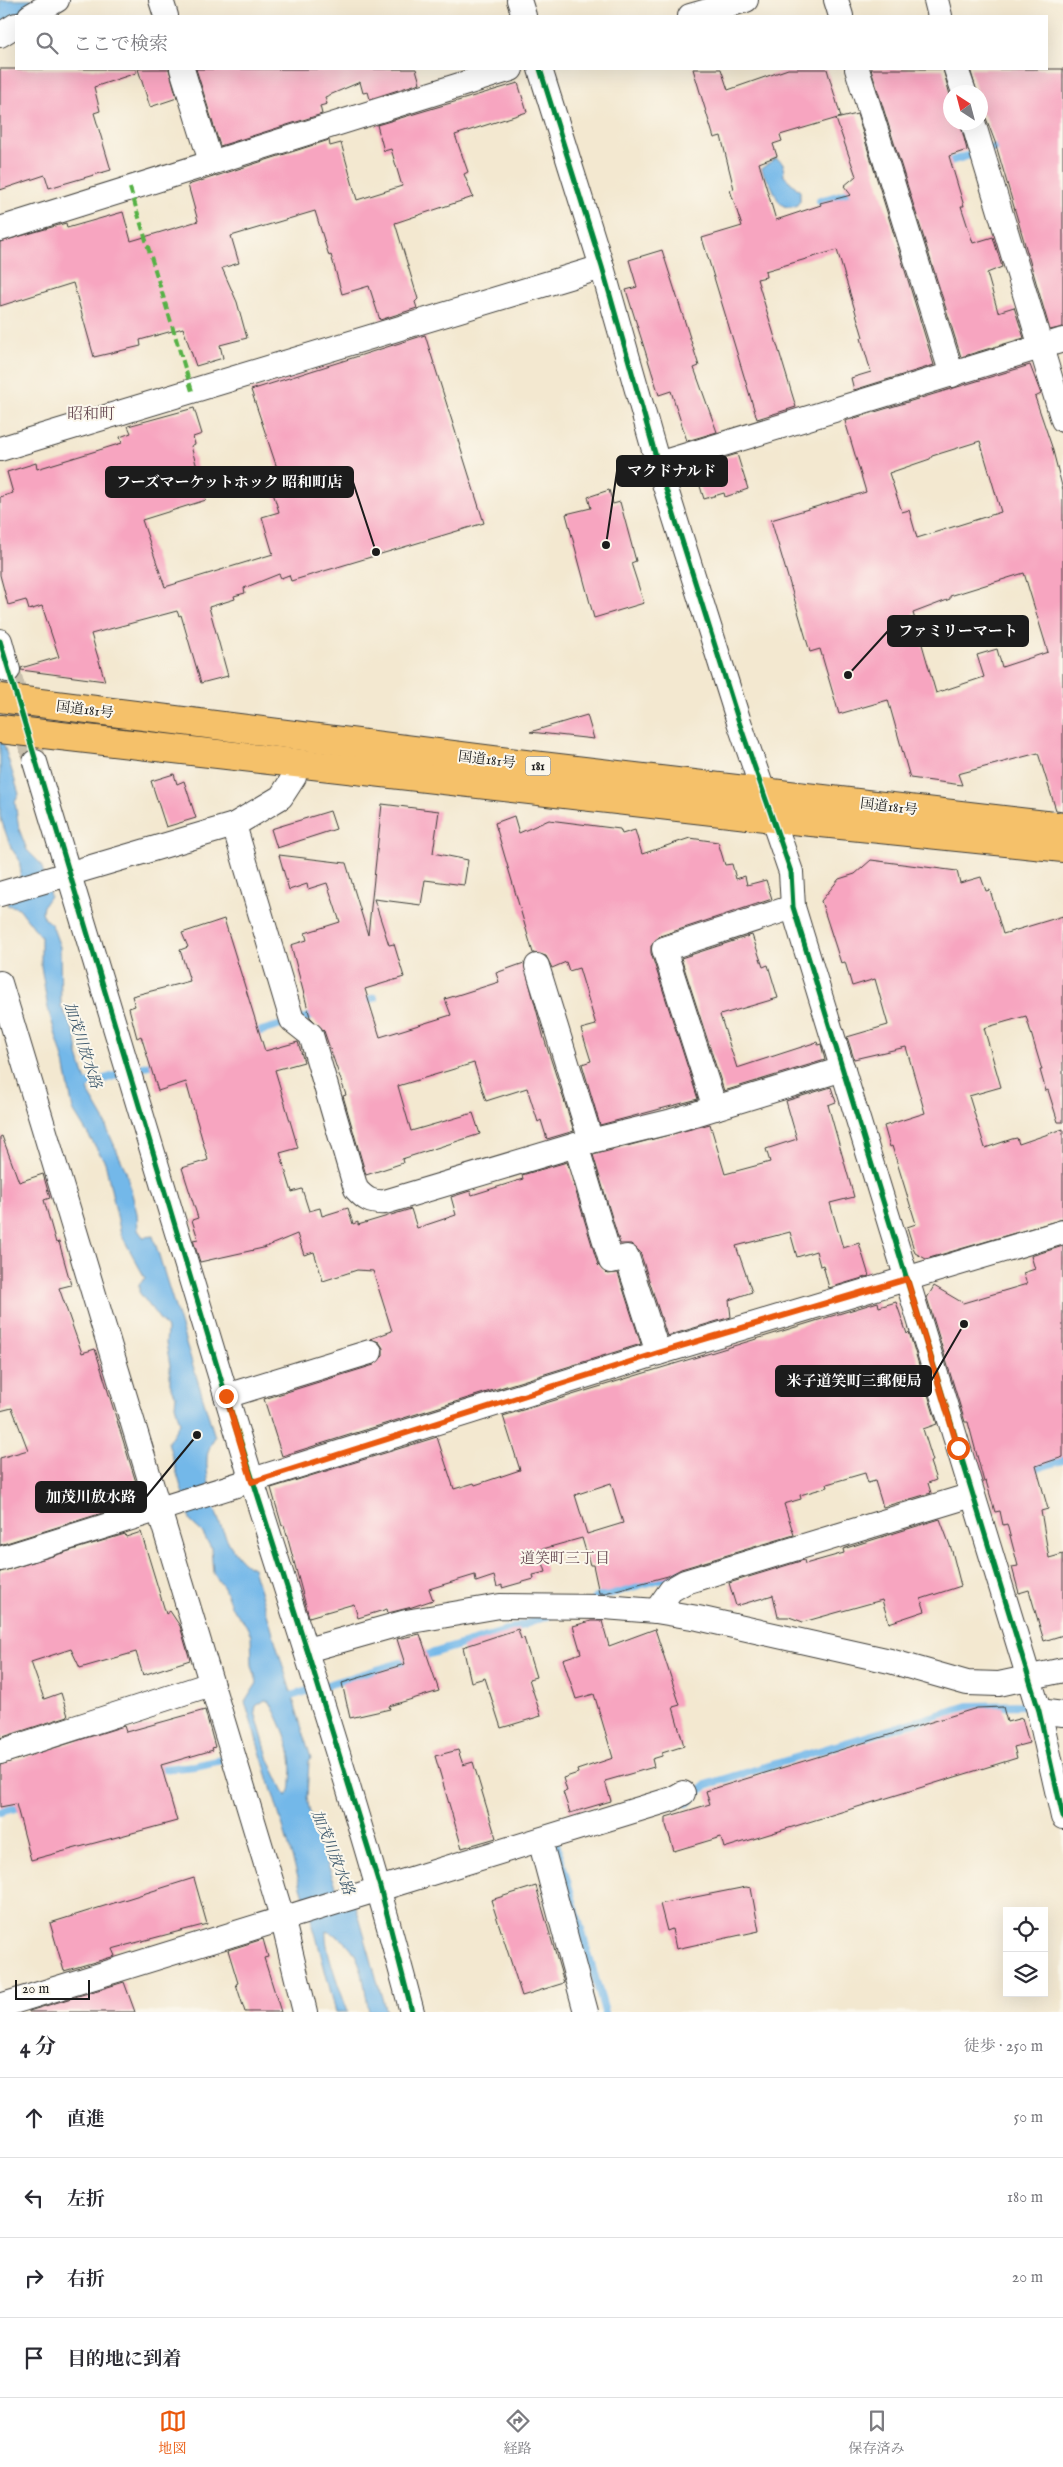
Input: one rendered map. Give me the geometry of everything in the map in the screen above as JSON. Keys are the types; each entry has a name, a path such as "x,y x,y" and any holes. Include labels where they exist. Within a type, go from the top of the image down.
{"highway":[{"name":"国道181号","path":"7,699 541,766 1063,827"},
{"name":"国道181号","path":"12,730 772,818 1063,848"}],"street":[{"path":"32,15 58,0"},
{"path":"161,0 166,15"},
{"path":"519,0 524,15"},
{"path":"694,15 746,0"},
{"path":"836,0 841,15"},
{"path":"936,0 940,15"},
{"path":"0,34 15,26"},
{"path":"182,70 211,162"},
{"path":"0,229 508,70"},
{"path":"540,70 602,267 658,464 738,719 791,872 793,907 1039,1711 1063,1817"},
{"path":"857,70 952,375"},
{"path":"956,70 962,85"},
{"path":"975,130 1063,420"},
{"path":"0,449 602,267"},
{"path":"658,464 1063,340"},
{"path":"0,641 8,670"},
{"path":"34,762 65,875 226,1396 248,1483 307,1650 374,1889 412,2012"},
{"path":"0,894 234,825 281,796 294,777"},
{"path":"234,825 292,1020 311,1035 356,1189 364,1198 373,1203 385,1202 584,1143 669,1122 843,1069"},
{"path":"715,1108 664,949 793,907"},
{"path":"537,966 584,1143 611,1261 627,1257 658,1353"},
{"path":"0,983 165,1508 211,1684 287,1916 306,2012"},
{"path":"0,1559 248,1483 658,1353 1063,1232"},
{"path":"226,1396 370,1352"},
{"path":"656,1611 671,1590 685,1582 972,1496"},
{"path":"307,1650 406,1622 500,1606 604,1607 656,1611 890,1660 967,1683 998,1684 1063,1670"},
{"path":"0,1752 211,1684"},
{"path":"1039,1711 1063,1714"},
{"path":"0,2006 374,1889 672,1799 683,1793"},
{"path":"540,1840 586,2012"}],"water":[{"path":"0,0 45,0 19,15 15,15 15,17 0,26"},
{"path":"776,158 783,163 784,176 800,191 800,201 796,206 790,207 781,204 763,172 762,168"},
{"path":"0,732 19,794 15,802 19,829 27,850 41,864 50,896 43,906 42,912 45,919 52,925 60,947 61,1006 76,1037 78,1055 90,1095 104,1119 126,1171 137,1213 138,1230 143,1237 153,1236 215,1437 208,1450 207,1459 209,1486 213,1503 234,1551 243,1562 253,1568 311,1758 309,1761 307,1797 312,1824 337,1888 355,1903 386,2012 369,2012 362,1975 354,1953 348,1944 326,1931 330,1959 348,2012 336,2012 316,1936 245,1702 257,1683 252,1665 251,1635 246,1625 231,1606 224,1588 213,1573 211,1548 202,1532 191,1522 168,1442 180,1423 175,1405 176,1396 170,1384 170,1365 166,1343 167,1329 139,1292 139,1285 145,1278 121,1234 105,1162 73,1110 64,1062 48,1009 41,966 41,937 19,908 7,905 21,873 19,859 11,848 0,816","holes":["265,1700 270,1702 290,1750 291,1785 290,1791 286,1796 269,1760 255,1712 256,1706"]}],"building":[{"path":"0,69 136,70 136,73 94,87 100,111 94,113 111,170 49,188 45,175 0,190"},
{"path":"1063,69 1063,327 1050,330 988,123 988,85 975,85 970,70"},
{"path":"138,70 169,70 177,98 150,107"},
{"path":"196,70 416,70 420,83 370,99 368,92 363,93 360,82 325,97 327,104 320,106 322,114 220,146"},
{"path":"693,70 721,70 728,90 785,70 827,70 841,117 780,135 782,141 773,144 777,156 759,163 776,220 821,205 820,203 851,195 844,186 856,176 836,119 857,114 934,365 854,390 851,378 871,372 861,338 863,337 837,250 765,271 766,277 757,279 796,407 757,419 702,238 742,226 730,190 734,189 721,136 714,138"},
{"path":"871,70 943,70 947,85 943,85 943,130 962,130 967,150 949,156 964,206 961,206 973,243 993,237 1002,267 987,273 998,312 1014,307 1024,338 961,357"},
{"path":"518,83 527,112 455,135 468,172 464,174 473,197 395,223 418,299 415,302 417,308 380,320 369,286 342,294 331,255 329,256 315,211 231,236 239,263 222,268 237,302 247,338 220,345 223,358 196,366 183,328 140,340 141,346 94,357 73,283 0,306 0,242 66,223 67,228 123,212 131,241 198,221 188,185 329,140 330,146 341,143 357,200 402,186 391,149 384,151 377,125"},
{"path":"662,250 699,366 694,368 717,432 687,441 671,391 659,395 626,290 637,287 629,260"},
{"path":"425,335 484,523 291,581 289,575 281,578 279,574 244,588 245,593 234,596 235,599 209,607 228,676 201,683 181,615 179,616 177,611 91,634 105,681 21,670 21,668 59,657 42,606 29,610 26,600 8,605 0,575 0,497 13,493 7,472 36,463 37,469 122,443 120,437 131,433 128,426 194,408 202,434 193,437 195,444 191,446 206,500 142,520 165,587 273,554 262,517 279,512 268,477 279,474 251,390"},
{"path":"1030,365 1041,394 1035,397 1052,447 1063,490 1063,811 1056,810 1038,753 958,774 962,785 910,778 888,700 839,714 820,649 810,652 771,520 866,492 845,421","holes":["980,441 1001,512 917,538 909,510 902,512 889,473 930,459 932,456","1024,573 1048,652 1002,667 997,649 977,655 984,677 936,693 913,613 950,599 950,596"]},
{"path":"737,454 748,489 725,497 724,493 704,499 694,467"},
{"path":"609,490 613,504 620,502 636,561 631,563 644,603 594,618 566,514 591,508 588,497"},
{"path":"587,715 594,739 530,732"},
{"path":"174,774 177,784 184,781 196,818 166,827 151,781"},
{"path":"382,804 439,811 433,853 468,860 464,885 425,880 421,905 374,899 389,945 394,944 404,977 365,989 380,1037 451,1015 445,999 499,982 496,973 524,963 543,1035 574,1131 547,1139 541,1120 538,1122 527,1088 486,1101 474,1063 398,1086 411,1131 473,1113 480,1134 402,1159 403,1163 366,1175 343,1096 346,1095 324,1031 310,1017 291,945 307,940 305,933 340,922 327,883 308,889 307,884 289,890 279,855 346,863 368,935"},
{"path":"330,811 336,829 277,848 271,829"},
{"path":"514,816 519,833 549,820 620,829 622,834 635,830 642,854 690,838 718,842 725,865 732,864 736,879 745,876 747,885 766,880 772,899 660,936 651,946 651,953 698,1099 600,1125 582,1064 591,1061 581,1029 596,1025 579,968 569,971 566,962 552,968 546,956 533,953 495,823"},
{"path":"871,860 957,871 960,883 981,877 986,891 990,890 1003,934 1063,916 1063,1122 1058,1122 1048,1090 1046,1091 1040,1070 1042,1070 1026,1016 984,1028 1001,1087 969,1096 985,1148 1017,1138 1019,1144 1063,1129 1063,1219 926,1259 915,1253 907,1227 916,1224 884,1126 925,1113 906,1047 854,1059 847,1037 888,1025 875,979 852,986 845,962 841,963 821,901 839,879 855,874"},
{"path":"224,919 265,1051 298,1042 304,1062 275,1070 298,1148 280,1153 292,1192 302,1189 309,1211 320,1208 322,1216 348,1208 353,1224 358,1222 358,1225 411,1209 417,1228 456,1215 451,1197 470,1191 472,1195 523,1179 522,1175 567,1162 598,1265 607,1274 618,1273 641,1344 282,1456 264,1399 374,1365 383,1356 383,1348 379,1342 370,1339 392,1331 373,1271 357,1270 323,1281 314,1252 304,1255 297,1234 263,1248 200,1262 193,1240 198,1239 192,1220 198,1218 182,1168 208,1160 186,1082 158,1091 141,1036 137,1038 129,1008 135,1006 132,996 190,981 180,950 188,947 182,933"},
{"path":"752,935 763,967 768,965 778,998 720,1015 737,1068 817,1042 818,1045 821,1044 825,1060 724,1091 681,958"},
{"path":"831,1087 836,1102 828,1105 854,1197 830,1203 843,1248 859,1243 869,1276 829,1288 823,1265 820,1266 816,1251 797,1257 790,1232 736,1246 752,1292 729,1300 731,1317 667,1336 640,1252 631,1244 620,1244 593,1155 710,1124 725,1174 770,1162 766,1149 797,1139 786,1101"},
{"path":"2,1136 19,1182 43,1174 50,1198 44,1200 56,1243 59,1242 71,1285 59,1288 82,1353 95,1349 139,1492 108,1503 112,1510 0,1545 0,1458 28,1450 12,1408 0,1411 0,1137"},
{"path":"1063,1246 1063,1457 1036,1466 1048,1509 1041,1511 1049,1558 1063,1554 1063,1635 1044,1641 1029,1590 1019,1593 1012,1567 1018,1566 1007,1524 1003,1525 1000,1511 995,1512 986,1481 984,1482 968,1422 965,1422 927,1298 934,1286 963,1303 1027,1284 1023,1273 1035,1269 1031,1256"},
{"path":"878,1302 879,1307 896,1302 907,1334 909,1332 937,1424 923,1429 933,1461 930,1462 936,1480 928,1483 931,1493 883,1507 875,1481 868,1483 865,1473 827,1484 828,1487 800,1495 801,1499 784,1504 794,1535 681,1569 668,1576 605,1593 599,1593 593,1565 590,1565 582,1538 539,1550 546,1572 533,1575 534,1579 502,1588 502,1585 497,1587 494,1576 476,1582 475,1575 429,1589 433,1600 412,1607 388,1613 387,1609 358,1618 354,1604 309,1617 284,1525 282,1526 271,1488 437,1437 454,1489 474,1483 475,1485 520,1470 503,1416","holes":["611,1483 623,1523 587,1534 575,1495"]},
{"path":"940,1519 952,1551 961,1586 921,1599 925,1611 889,1623 882,1600 803,1622 789,1617 778,1617 773,1595 736,1606 729,1583 804,1560 805,1564 844,1553 843,1549"},
{"path":"141,1532 166,1614 170,1611 180,1626 190,1660 143,1675 136,1652 80,1668 71,1649 31,1662 44,1699 61,1693 68,1716 0,1738 0,1572 125,1534 126,1537"},
{"path":"591,1621 602,1621 609,1646 655,1629 680,1705 673,1707 684,1746 662,1753 662,1756 652,1759 654,1767 605,1781 611,1801 570,1813 563,1792 567,1791 563,1778 578,1773 577,1770 613,1758 594,1694 576,1699 563,1659 581,1653 573,1626"},
{"path":"518,1629 521,1639 524,1638 536,1677 529,1679 541,1716 501,1728 485,1678 471,1682 463,1647"},
{"path":"420,1634 439,1691 389,1706 390,1709 350,1718 342,1683 405,1664 397,1639"},
{"path":"1003,1707 1007,1722 1022,1718 1029,1743 1014,1747 1017,1758 724,1848 721,1837 674,1851 666,1825 666,1817 710,1804 706,1791 977,1708"},
{"path":"205,1710 215,1747 212,1748 213,1750 161,1765 177,1821 31,1860 16,1804 0,1807 0,1765 124,1726 126,1732"},
{"path":"458,1750 463,1765 473,1762 496,1838 462,1848 435,1756"},
{"path":"194,1878 207,1924 112,1949 115,1956 64,1971 50,1923"},
{"path":"536,1886 564,1983 522,1996 491,1900"},
{"path":"746,1887 751,1888 759,1931 676,1949 672,1929 667,1931 660,1904"},
{"path":"263,1939 268,1957 264,1958 281,2012 245,2012 228,1950"},
{"path":"124,1982 135,2012 29,2012 29,2011"}],"waterway":[{"path":"941,164 1006,144"},
{"path":"820,201 858,190"},
{"path":"359,1002 374,998"},
{"path":"251,1034 319,1014"},
{"path":"82,1086 159,1062"},
{"path":"1027,1471 1063,1460"},
{"path":"595,1598 680,1573"},
{"path":"284,1698 503,1632 550,1615"},
{"path":"687,1803 706,1785 968,1706 1034,1705"},
{"path":"153,1770 195,1766 226,1759"},
{"path":"0,1812 27,1805"},
{"path":"556,1843 605,2012"}],"tunnel":[{"path":"8,670 35,762"}],"marked path":[{"path":"130,188 192,391"}],"cycle path":[{"path":"540,70 602,267 658,464 738,719 791,872 793,907 1039,1711 1063,1817"},
{"path":"0,641 226,1396 380,1887 412,2012"}],"place":[{"name":"マクドナルド","path":"606,545"},
{"name":"フーズマーケットホック 昭和町店","path":"376,552"},
{"name":"ファミリーマート","path":"848,675"},
{"name":"米子道笑町三郵便局","path":"964,1324"},
{"name":"加茂川放水路","path":"197,1435"}],"district":[{"name":"昭和町","path":"91,413"},
{"name":"道笑町三丁目","path":"565,1558"}],"route":[{"path":"226,1396 252,1482 658,1353 907,1279 958,1448"}]}
